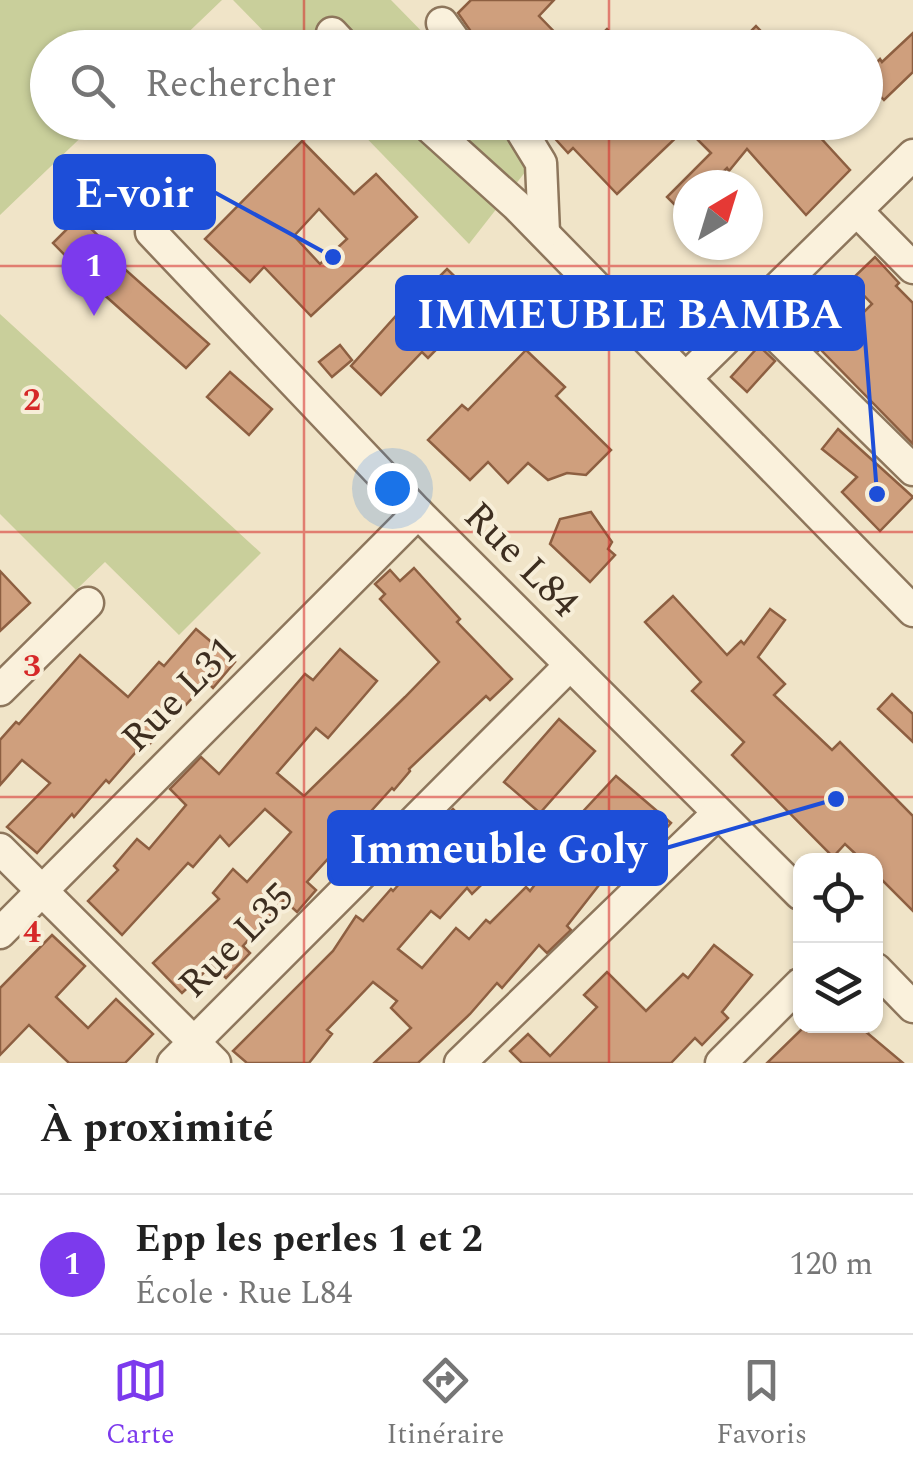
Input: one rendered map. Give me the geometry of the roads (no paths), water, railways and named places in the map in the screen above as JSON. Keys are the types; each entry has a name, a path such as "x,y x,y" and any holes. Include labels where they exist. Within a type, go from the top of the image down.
{"street":[{"path":"443,140 688,377 913,611"},
{"path":"527,140 541,164 544,234"},
{"path":"688,377 913,156"},
{"path":"857,211 913,268"},
{"name":"Rue L84","path":"151,232 418,514 793,887"},
{"path":"754,314 913,470"},
{"name":"Rue L31","path":"0,933 418,514"},
{"path":"0,690 88,603"},
{"name":"Rue L35","path":"194,1056 570,665"},
{"path":"460,1063 718,813"},
{"path":"0,849 194,1056"},
{"path":"883,976 913,1007"},
{"path":"721,1063 793,991"}],"place":[{"name":"E-voir","path":"333,257"},
{"name":"Epp les perles 1 et 2","path":"94,316"},
{"name":"IMMEUBLE BAMBA","path":"877,494"},
{"name":"Immeuble Goly","path":"836,799"}]}
